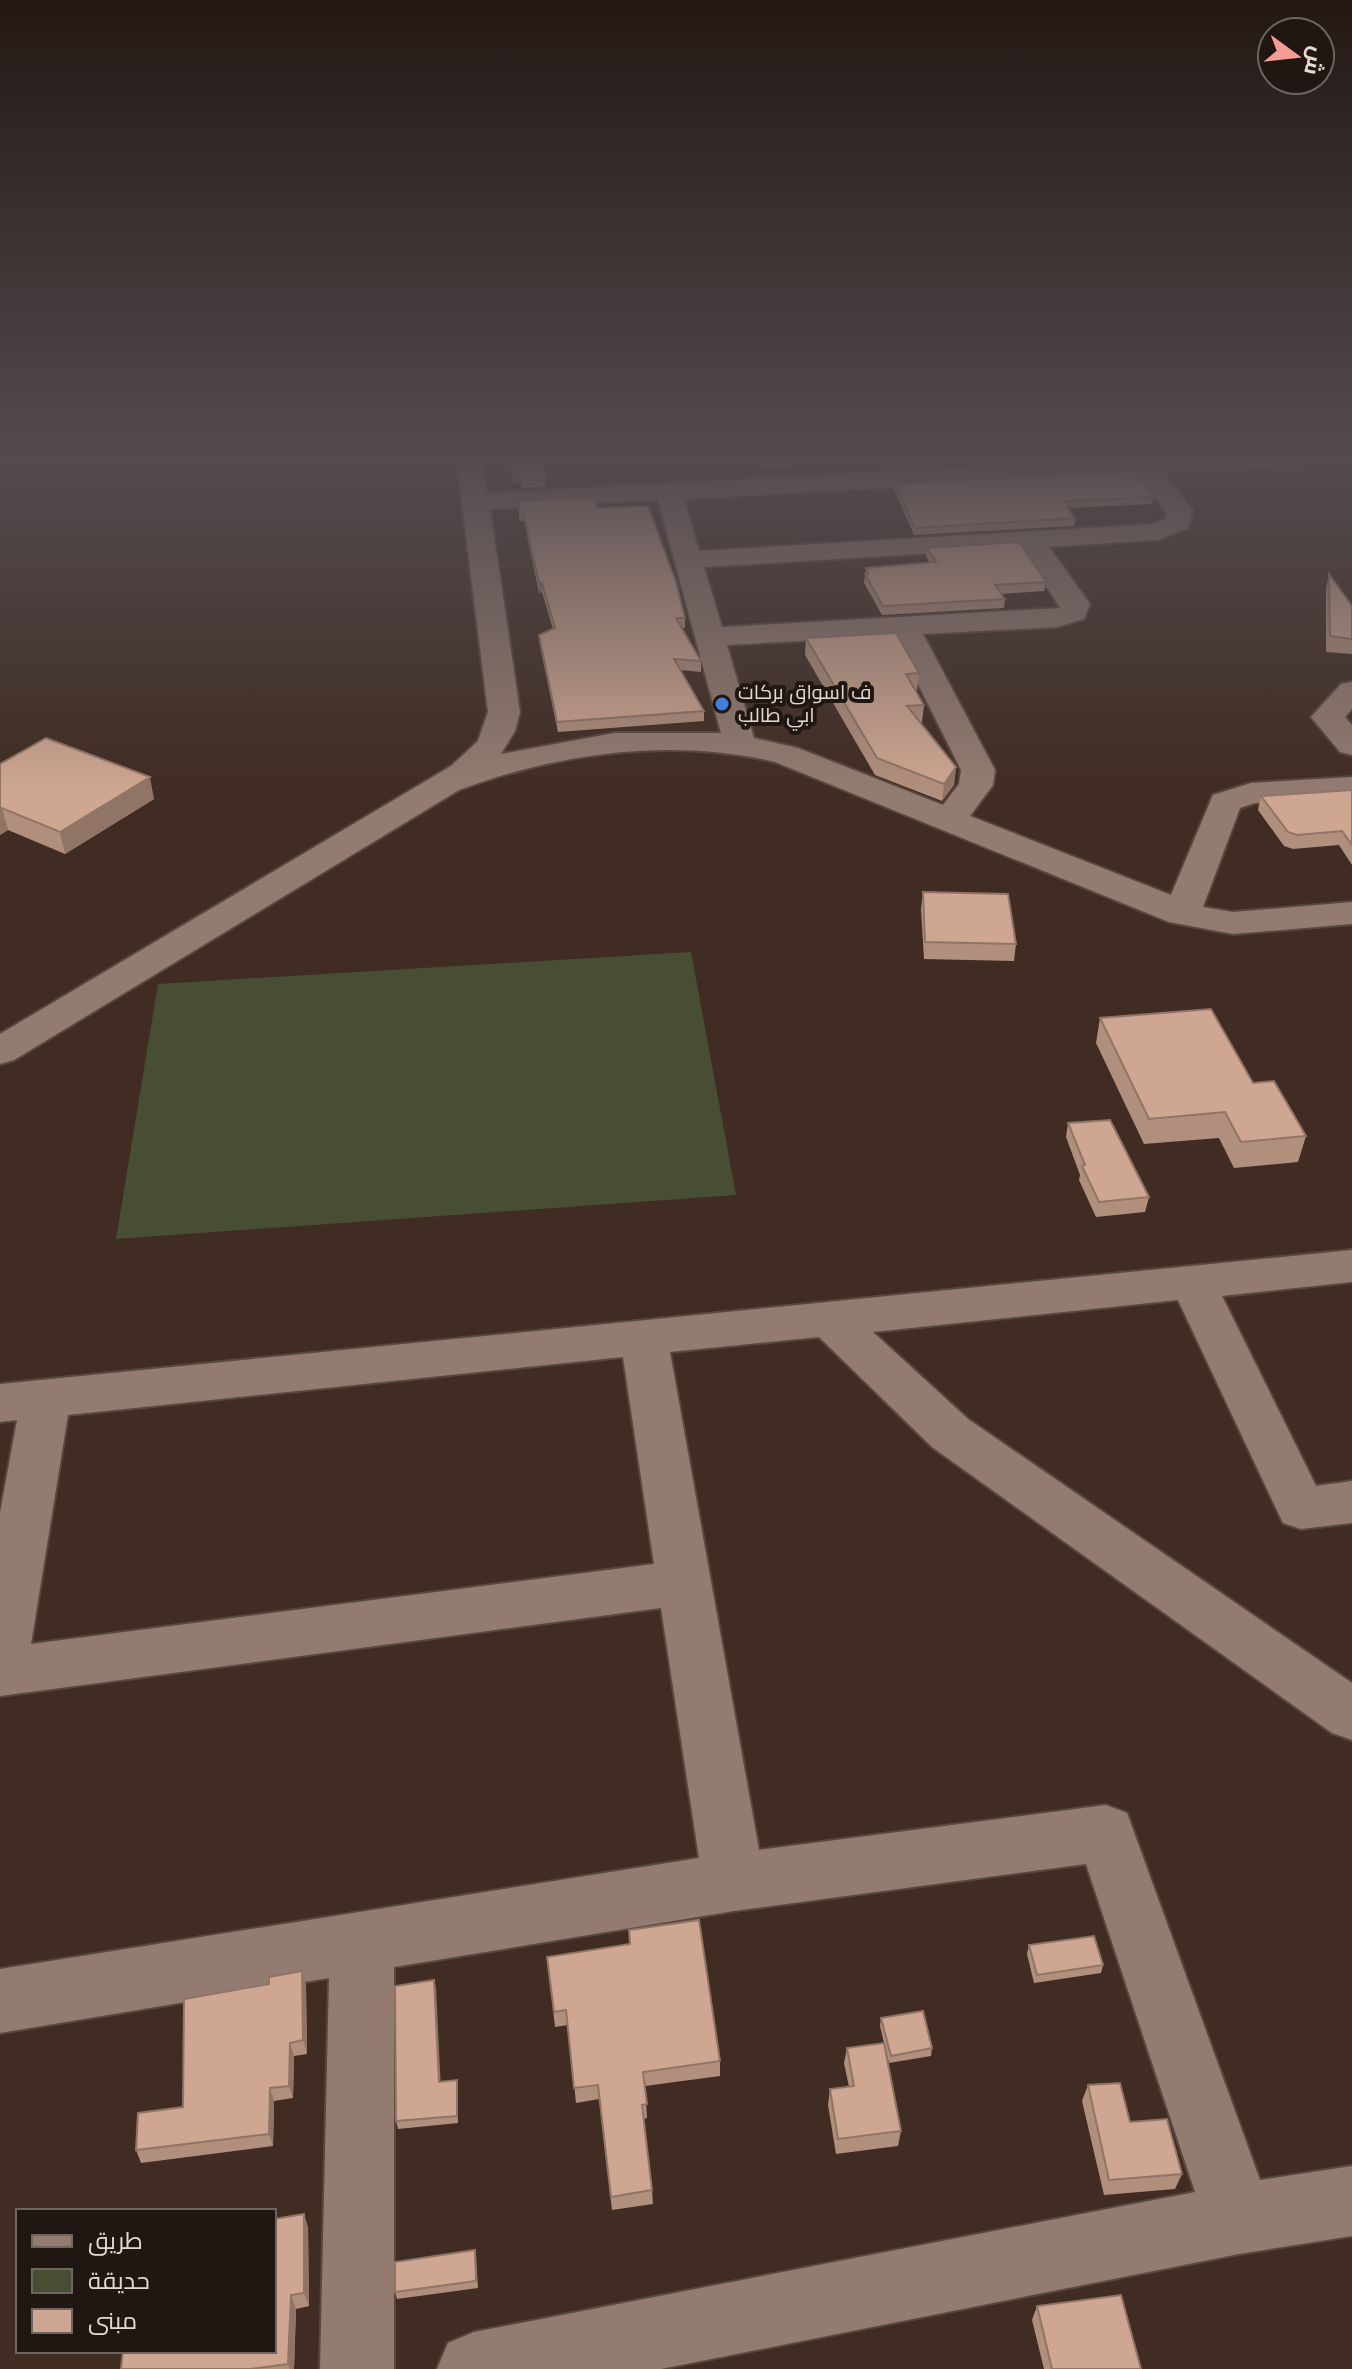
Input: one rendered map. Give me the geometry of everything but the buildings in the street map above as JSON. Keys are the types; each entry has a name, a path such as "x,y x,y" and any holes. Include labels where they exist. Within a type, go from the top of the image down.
{"street":[{"path":"0,1051 446,783 489,749 502,725 503,701 484,568"},
{"path":"689,568 740,744"},
{"path":"708,637 1057,618 1074,613 1075,604 1050,568"},
{"path":"904,626 978,770 976,785 949,821"},
{"path":"1352,691 1327,717 1352,745"},
{"path":"502,725 521,739 550,749"},
{"path":"446,783 496,764 550,749 681,741 740,744 786,755 1182,914 1233,923 1352,913"},
{"path":"1182,914 1225,802 1251,793 1352,787"},
{"path":"0,1663 23,1401 1352,1266"},
{"path":"1192,1281 1301,1508 1352,1502"},
{"path":"830,1319 950,1433 1349,1718"},
{"path":"644,1339 682,1583 734,1882"},
{"path":"0,1672 682,1583"},
{"path":"0,2001 734,1882 1106,1833 1239,2219"},
{"path":"357,2369 362,1942"},
{"path":"474,2369 1239,2219 1352,2201"}],"green space":[{"path":"691,952 736,1195 116,1239 158,984"}],"place":[{"name":"ف اسواق بركات ابي طالب","path":"722,704"}]}
